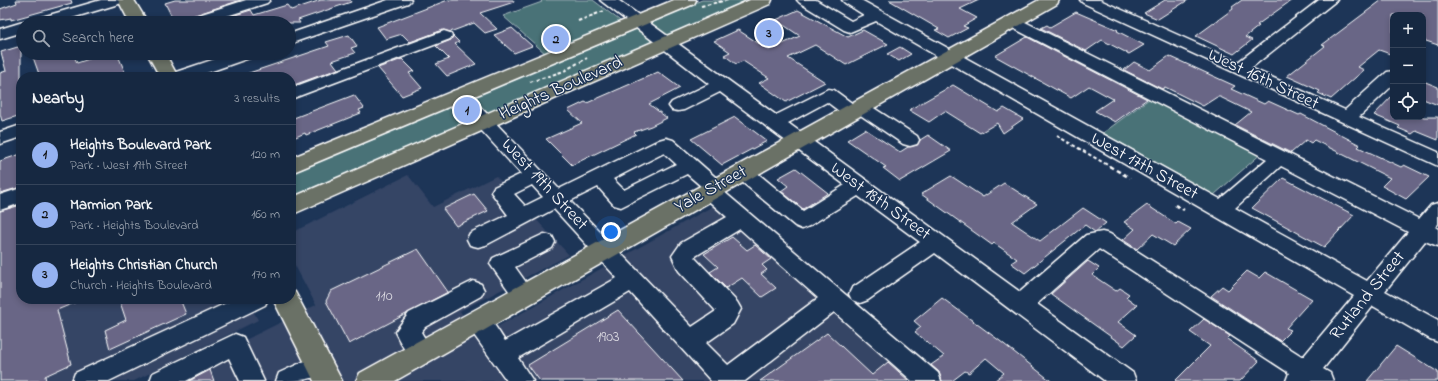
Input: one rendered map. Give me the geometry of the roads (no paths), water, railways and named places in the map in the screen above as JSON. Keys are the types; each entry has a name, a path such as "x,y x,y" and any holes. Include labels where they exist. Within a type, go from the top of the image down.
{"main road":[{"path":"126,0 135,16"},
{"name":"Heights Boulevard","path":"296,164 688,0"},
{"name":"Heights Boulevard","path":"296,204 764,0"},
{"name":"Yale Street","path":"370,381 1051,0"},
{"path":"160,60 166,72"},
{"path":"289,304 324,372"}],"street":[{"path":"62,16 117,0"},
{"path":"211,16 262,0"},
{"path":"296,37 403,0"},
{"path":"805,0 850,27 876,15"},
{"name":"West 17th Street","path":"850,0 1438,332"},
{"name":"West 16th Street","path":"1088,0 1438,160"},
{"path":"1239,69 1329,0"},
{"name":"West 18th Street","path":"606,5 637,21 798,142 1124,381"},
{"path":"1013,22 1430,234"},
{"path":"0,34 16,29"},
{"path":"296,92 444,36"},
{"path":"194,72 229,60"},
{"path":"1347,118 1390,79"},
{"path":"678,106 722,84"},
{"path":"774,123 828,94 910,140"},
{"name":"West 19th Street","path":"458,95 535,175 726,381"},
{"path":"0,138 16,133"},
{"path":"478,239 666,144 742,218 929,381"},
{"path":"1220,210 1273,164"},
{"path":"600,177 622,200 689,165"},
{"path":"743,172 802,221 859,186"},
{"path":"522,217 501,192 535,175"},
{"path":"0,203 16,197"},
{"name":"Rutland Street","path":"1309,378 1370,294 1430,234 1438,210"},
{"path":"690,341 725,317 729,309 687,265 683,256 689,249 742,218"},
{"path":"1020,305 1094,241 1102,240 1309,378"},
{"path":"524,295 501,264 544,242"},
{"path":"860,294 935,242"},
{"path":"502,355 632,280"},
{"path":"421,352 408,332 410,326 417,320 473,290"},
{"path":"726,381 834,299"},
{"path":"84,381 246,304"},
{"path":"477,321 521,381"},
{"path":"162,381 236,344 252,381"},
{"path":"288,381 324,372"}],"place":[{"name":"Heights Christian Church","path":"769,33"},
{"name":"Marmion Park","path":"556,39"},
{"name":"Heights Boulevard Park","path":"467,110"}]}
